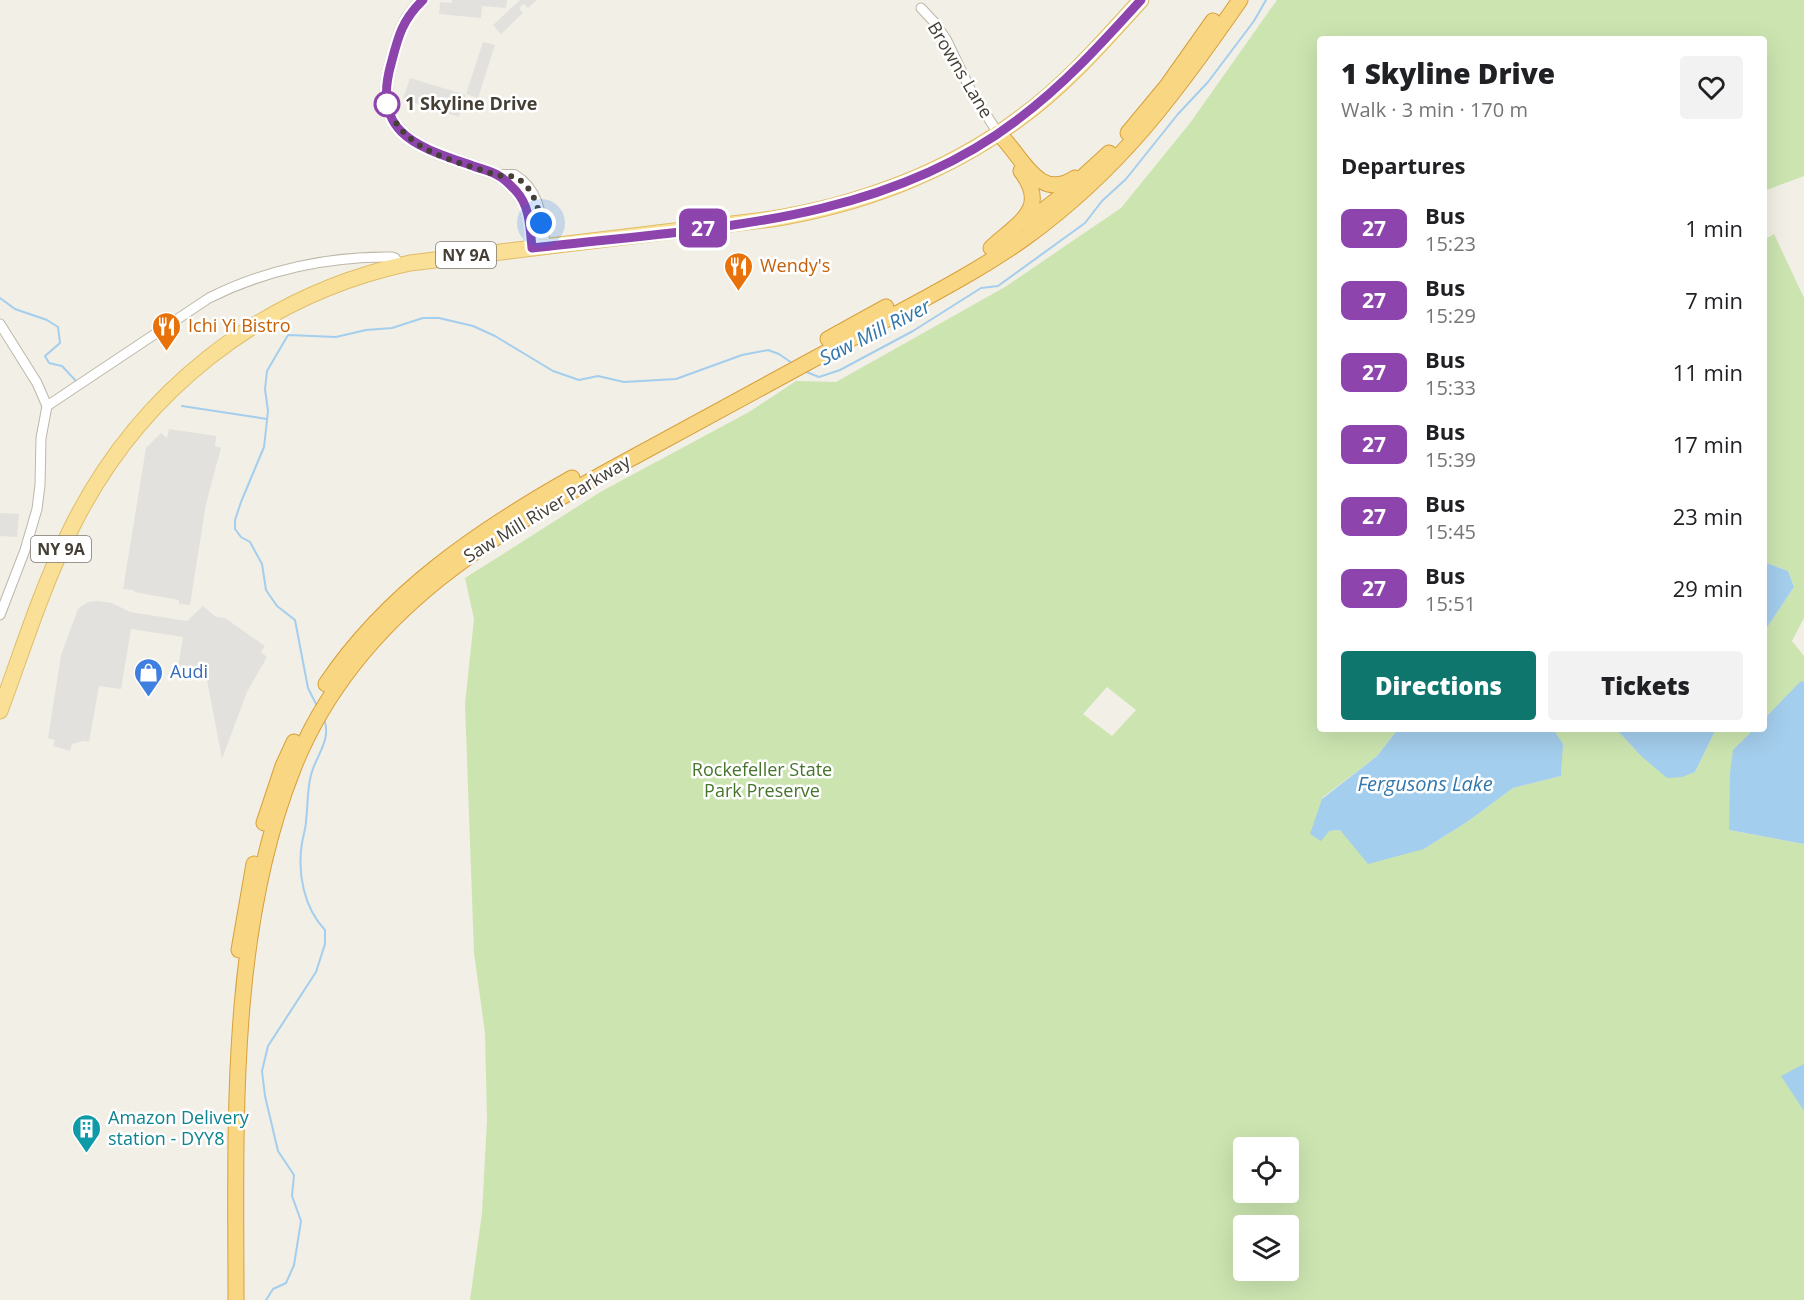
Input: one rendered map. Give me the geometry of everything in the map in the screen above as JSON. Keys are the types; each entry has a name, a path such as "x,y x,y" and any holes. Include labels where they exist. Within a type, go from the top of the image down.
{"highway":[{"name":"Saw Mill River Parkway","path":"794,364 991,248 1064,195 1108,153 1167,86 1227,0"},
{"name":"Saw Mill River Parkway","path":"226,1300 227,1093 232,1013 240,943 256,853 283,766 343,660 383,614 428,573 477,537 554,489 971,272 1022,240 1070,203 1115,162 1155,117 1240,0"},
{"path":"998,133 1038,179 1049,186 1068,183 1108,153"},
{"path":"991,248 1028,212 1034,199 1031,186 1006,152 998,133"},
{"name":"Saw Mill River Parkway","path":"236,1300 237,1095 247,965 260,885 274,826 317,708"}],"main road":[{"name":"NY 9A","path":"0,711 56,561 70,530 108,465 146,416 176,386 207,359 262,320 329,286 400,265 758,221 818,211 863,198 920,176 968,152 1016,122 1065,81 1141,0"}],"street":[{"path":"423,0 403,24 390,68 386,97 392,117 400,131 417,145 499,176 519,194 524,202 538,247"},
{"name":"Browns Lane","path":"921,8 946,39 972,93 998,133"},
{"path":"47,406 209,298 237,284 293,267 339,260 392,257 400,265"},
{"path":"0,324 37,383 47,406 41,438 37,509 26,550 0,615"}],"green space":[{"name":"Rockefeller State Park Preserve","path":"1277,0 1804,0 1804,176 1767,190 1767,36 1317,36 1317,732 1396,732 1377,756 1322,798 1329,831 1340,830 1424,849 1467,822 1513,788 1561,776 1562,744 1555,732 1619,732 1641,756 1695,772 1715,732 1751,732 1733,751 1729,830 1804,844 1804,1300 470,1300 482,1213 487,1120 485,1033 474,953 465,704 474,619 465,578 602,491 749,412 796,381 836,382 1005,287 1121,208 1190,123","holes":["1107,687 1136,710 1112,736 1083,714"]},
{"path":"1774,234 1804,298 1804,618 1792,641 1804,656 1804,682 1801,682 1767,716 1767,628 1794,587 1788,571 1767,563 1767,238"}],"shaded area":[{"path":"452,0 507,0 506,8 482,6 481,18 439,14 440,2 452,3"},
{"path":"520,0 537,0 528,8 524,4 519,8 523,13 501,34 493,25"},
{"path":"483,42 495,45 478,98 466,94"},
{"path":"410,78 466,95 459,117 403,99"},
{"path":"169,429 216,436 215,446 221,448 206,504 190,605 179,604 179,600 123,589 146,448 161,433 167,438"},
{"path":"0,513 19,514 17,537 0,536"},
{"path":"88,602 112,603 130,612 187,621 203,606 216,617 225,618 265,646 261,652 267,657 247,692 222,759 207,680 177,673 183,637 131,629 121,689 99,686 89,742 72,744 70,751 53,746 55,740 48,738 61,655 78,609"}],"water":[{"path":"1767,563 1788,571 1794,587 1767,628"},
{"path":"1801,681 1804,682 1804,844 1729,830 1730,773 1733,750 1751,732 1767,732 1767,716"},
{"name":"Fergusons Lake","path":"1396,732 1555,732 1563,744 1561,776 1513,788 1467,822 1424,849 1368,864 1340,830 1329,831 1321,841 1310,834 1322,799 1377,756"},
{"path":"1619,732 1715,732 1695,772 1682,777 1667,778 1641,756"},
{"path":"1804,1064 1804,1111 1781,1076"}],"waterway":[{"name":"Saw Mill River","path":"804,371 819,377 840,370 913,331 981,288 998,286 1085,223 1102,201 1126,179 1178,114 1208,82 1254,21 1266,0"},
{"path":"0,298 15,309 47,320 58,327 60,343 45,356 49,363 62,366 77,382"},
{"name":"Saw Mill River","path":"317,706 308,688 295,620 277,606 266,590 262,564 250,542 241,537 235,529 235,520 241,502 264,447 268,411 265,389 267,371 288,335 336,337 366,330 392,328 423,318 439,318 473,326 495,336 553,371 579,380 598,376 624,382 676,379 742,355 768,350 792,363"},
{"path":"182,406 267,419"},
{"name":"Saw Mill River","path":"266,1300 273,1289 286,1283 294,1265 301,1221 292,1196 294,1175 278,1151 265,1096 262,1071 268,1046 316,972 325,944 325,930 307,901 301,866 309,786 313,768 325,741 324,719"}],"bus line":[{"name":"27","path":"423,0 403,24 386,83 387,104 392,117 400,131 417,145 499,176 512,187 526,207 532,248 788,217 847,203 904,183 958,157 1016,122 1077,70 1141,0"}],"place":[{"name":"1 Skyline Drive","path":"387,104"},
{"name":"Wendy's","path":"739,292"},
{"name":"Ichi Yi Bistro","path":"167,352"},
{"name":"Audi","path":"149,698"},
{"name":"Amazon Delivery station - DYY8","path":"87,1154"}],"route":[{"path":"387,104 400,131 417,145 499,176 508,175 519,179 527,186 537,203 541,223"}]}
